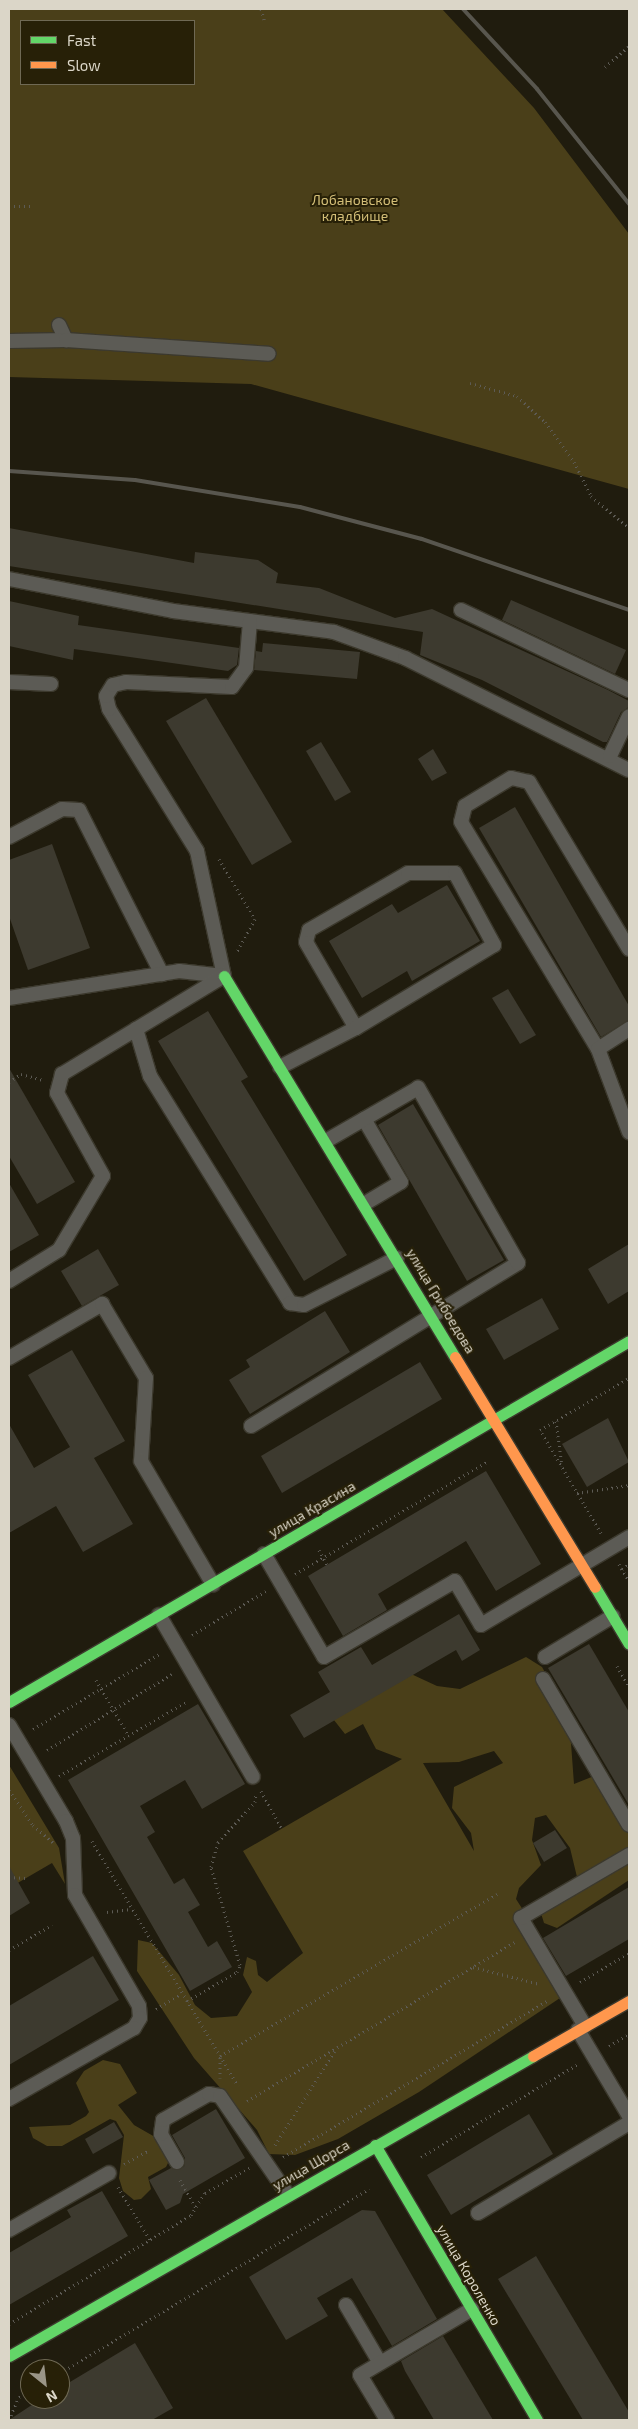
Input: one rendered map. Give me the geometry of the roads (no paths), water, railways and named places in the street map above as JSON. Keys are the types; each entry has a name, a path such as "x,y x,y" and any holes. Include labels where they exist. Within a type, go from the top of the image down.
{"street":[{"name":"улица Грибоедова","path":"224,976 496,1420 629,1644"},
{"name":"улица Красина","path":"9,1702 629,1341"},
{"name":"улица Щорса","path":"9,2356 629,2001"},
{"name":"улица Короленко","path":"375,2146 537,2420"}],"lane":[{"path":"58,325 66,340"},
{"path":"9,341 66,340 269,354"},
{"path":"9,579 173,611 334,632 405,658 610,756 629,770"},
{"path":"461,610 629,690"},
{"path":"224,976 196,851 109,709 106,696 113,685 126,682 232,687 246,668 250,621"},
{"path":"9,682 51,684"},
{"path":"610,756 629,716"},
{"path":"629,949 529,782 511,778 464,806 461,822 598,1048 629,1132"},
{"path":"9,837 62,809 79,810 162,974"},
{"path":"280,1067 356,1028 494,945 455,874 408,873 309,930 306,942 356,1028"},
{"path":"9,998 162,974 224,976"},
{"path":"9,1281 59,1250 104,1176 56,1084 62,1074 224,976"},
{"path":"136,1029 150,1076 290,1303 304,1305 396,1258"},
{"path":"598,1048 629,1030"},
{"path":"251,1426 432,1315 515,1267 516,1258 418,1088 326,1141"},
{"path":"364,1119 401,1182 364,1204"},
{"path":"9,1358 102,1304 146,1378 141,1461 213,1584"},
{"path":"264,1554 324,1657 454,1581 481,1625 629,1537"},
{"path":"159,1615 253,1777"},
{"path":"545,1657 613,1616"},
{"path":"543,1678 629,1825"},
{"path":"9,1725 66,1821 75,1862 75,1894 140,2006 140,2018 134,2028 9,2099"},
{"path":"629,1855 521,1918 564,1991 593,2055 629,2116"},
{"path":"177,2162 164,2140 163,2120 209,2094 220,2096 274,2161 288,2195"},
{"path":"478,2213 629,2123"},
{"path":"9,2230 109,2173"},
{"path":"346,2305 380,2363"},
{"path":"387,2420 360,2375 472,2309"}],"railway":[{"path":"463,9 537,89 629,204"},
{"path":"9,471 135,480 300,507 422,539 629,610"}],"park label":[{"name":"Лобановское кладбище","path":"355,208"}]}
